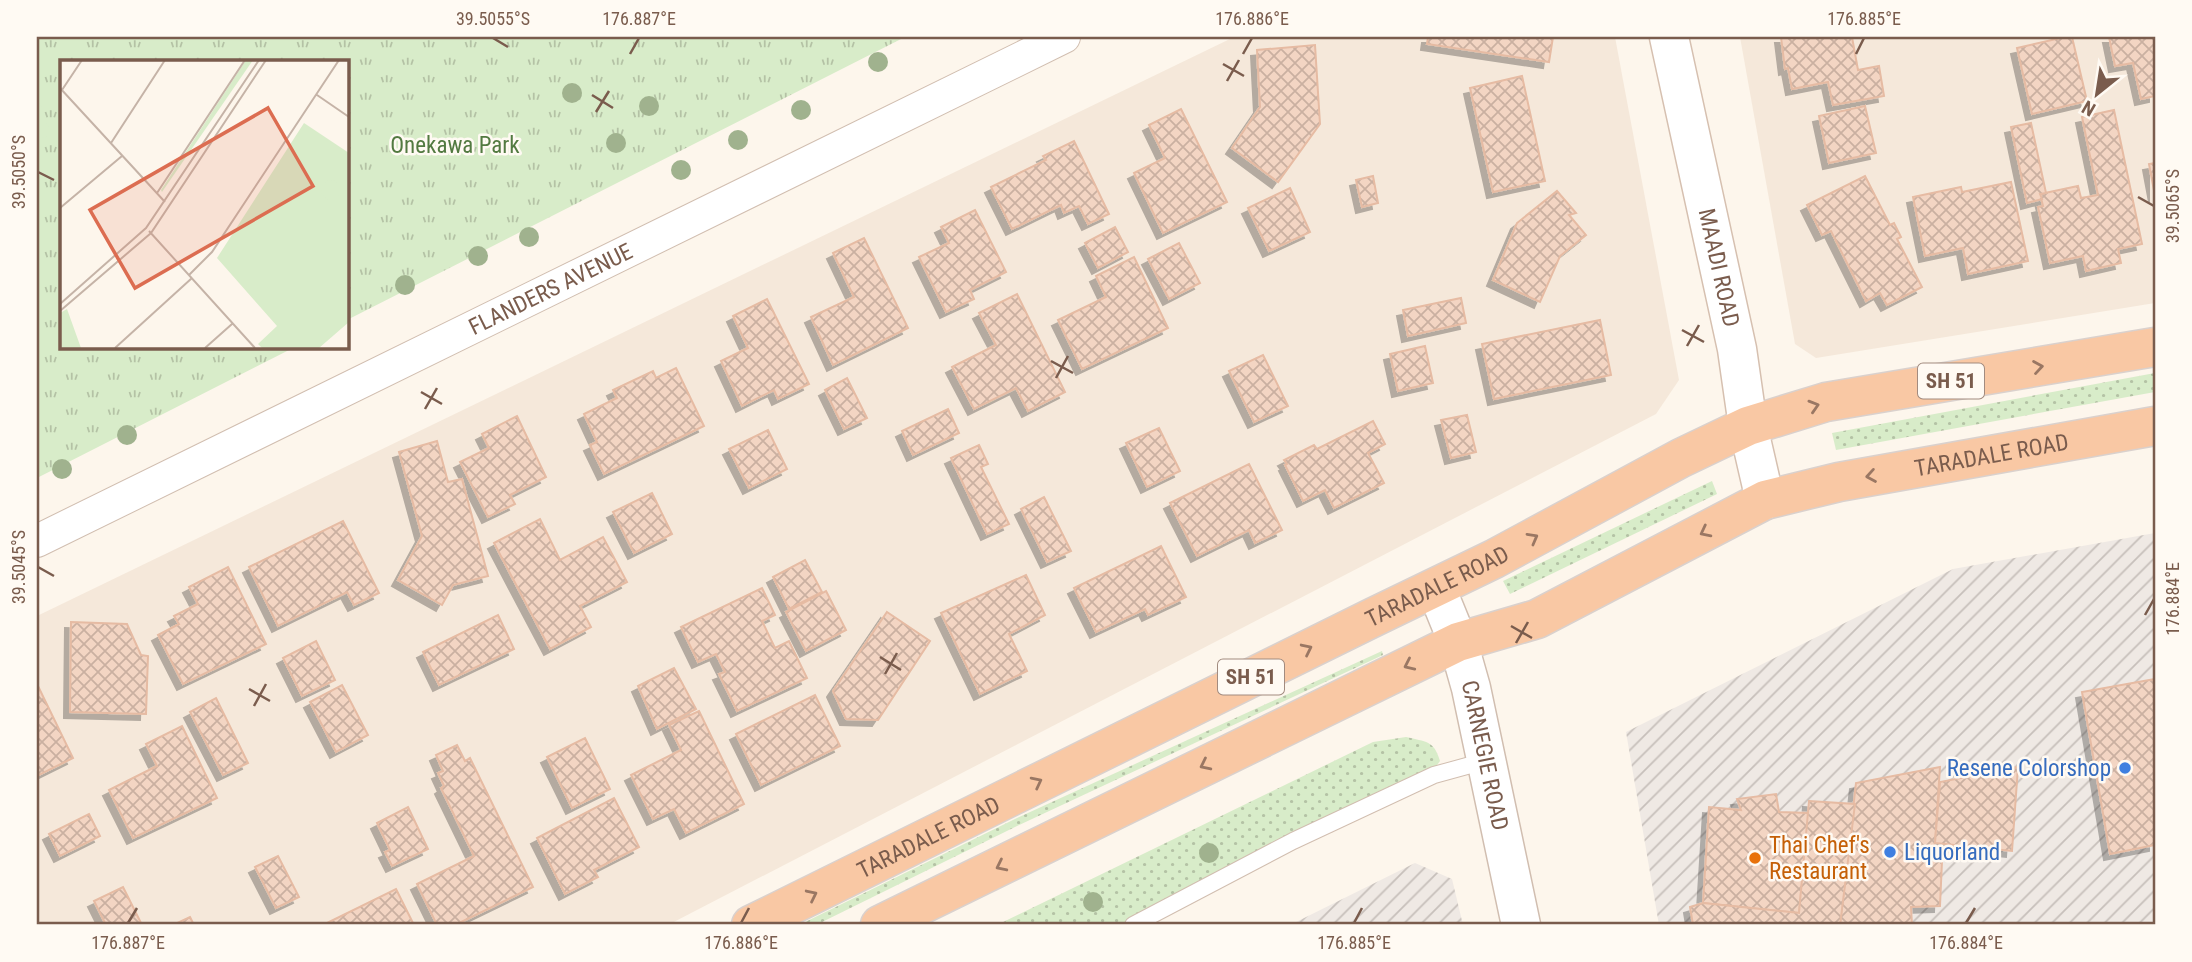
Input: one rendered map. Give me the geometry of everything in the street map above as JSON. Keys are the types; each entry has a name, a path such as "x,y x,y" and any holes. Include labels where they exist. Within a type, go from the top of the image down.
{"highway":[{"name":"TARADALE ROAD","path":"751,925 1362,622 1436,588 1681,458 1748,426 1826,402 2155,347"},
{"name":"TARADALE ROAD","path":"880,925 1458,642 1537,619 1765,500 1839,482 2155,426"}],"main road":[{"name":"MAADI ROAD","path":"1670,37 1738,349 1748,426 1765,500"},
{"name":"CARNEGIE ROAD","path":"1436,588 1458,642 1471,688 1521,925"}],"street":[{"name":"FLANDERS AVENUE","path":"37,541 1063,37"}],"lane":[{"path":"1133,925 1293,841 1434,775 1485,761"}],"shaded area":[{"path":"1234,37 1615,37 1679,380 1656,414 668,925 37,925 37,616"},
{"path":"1740,37 2155,37 2155,303 1816,358 1795,344"},
{"path":"2155,533 2155,925 1659,925 1626,732 1953,569"},
{"path":"1415,863 1452,879 1463,925 1290,925"}],"green space":[{"name":"Onekawa Park","path":"37,37 905,37 348,319 348,60 60,60 60,348 293,348 37,478"},
{"path":"37,95 51,135 37,140"},
{"path":"2155,373 2155,392 1836,450 1832,433"},
{"path":"1712,481 1717,494 1510,594 1503,581"},
{"path":"1382,651 1383,655 1015,827 816,925 799,925 1017,818"},
{"path":"1406,737 1424,741 1435,749 1440,761 1429,776 1131,925 997,925 1373,742"}],"building":[{"path":"1428,37 1553,37 1549,62 1427,44"},
{"path":"1781,37 1852,37 1858,70 1879,66 1884,96 1833,105 1828,82 1792,89 1788,68 1785,69"},
{"path":"2072,37 2087,101 2032,114 2017,48"},
{"path":"2109,37 2155,37 2155,96 2141,99 2133,63 2115,66"},
{"path":"1315,45 1320,124 1278,182 1232,148 1260,107 1257,50"},
{"path":"1522,76 1545,181 1493,192 1470,88"},
{"path":"1865,106 1876,153 1829,163 1819,116"},
{"path":"1181,109 1227,202 1163,233 1134,173 1165,158 1149,125"},
{"path":"2114,110 2142,244 2118,249 2121,263 2086,271 2083,256 2050,263 2038,207 2043,206 2040,194 2078,186 2081,198 2098,195 2082,117"},
{"path":"2031,123 2046,193 2040,194 2042,199 2027,203 2011,127"},
{"path":"1074,141 1109,214 1088,224 1079,206 1064,213 1061,205 1012,229 991,187 1046,160 1043,156"},
{"path":"2155,163 2155,196 2149,164"},
{"path":"1373,176 1378,203 1362,207 1356,180"},
{"path":"1865,176 1890,225 1894,223 1901,237 1897,239 1922,287 1887,305 1880,293 1866,301 1831,231 1822,235 1807,205"},
{"path":"2011,182 2028,261 1968,274 1963,248 1925,256 1913,197 1961,187 1962,192"},
{"path":"1290,188 1310,232 1269,251 1248,208"},
{"path":"1557,191 1576,213 1569,215 1586,235 1560,256 1540,302 1493,280 1517,223"},
{"path":"975,210 1006,272 970,290 974,299 946,312 919,257 949,243 941,227"},
{"path":"1115,227 1128,252 1098,268 1085,243"},
{"path":"864,238 908,328 833,365 811,317 854,297 833,253"},
{"path":"1179,243 1200,283 1169,299 1148,259"},
{"path":"1134,257 1168,328 1082,369 1058,320 1106,297 1096,276"},
{"path":"1017,294 1065,392 1028,411 1016,388 974,409 952,367 996,345 979,313"},
{"path":"1461,298 1466,323 1408,336 1403,310"},
{"path":"767,299 809,384 778,399 774,390 742,406 721,361 748,348 733,316"},
{"path":"1600,320 1611,375 1494,399 1482,344"},
{"path":"1425,346 1433,383 1398,391 1390,354"},
{"path":"1263,355 1288,406 1254,422 1229,371"},
{"path":"676,368 704,426 604,474 590,445 597,442 584,414 617,398 613,390 653,371 656,378"},
{"path":"847,378 867,418 844,429 825,390"},
{"path":"948,409 959,433 913,455 902,431"},
{"path":"1467,415 1476,452 1451,458 1441,420"},
{"path":"517,416 546,477 510,495 515,504 488,517 460,462 489,448 482,434"},
{"path":"1373,421 1385,444 1368,453 1384,483 1334,508 1325,490 1303,501 1284,460 1314,445 1317,449"},
{"path":"1159,428 1180,471 1147,487 1126,443"},
{"path":"768,430 787,469 749,488 729,449"},
{"path":"437,441 448,482 462,479 488,576 453,585 442,605 398,580 422,536 399,452"},
{"path":"979,445 988,464 981,467 1009,524 987,534 951,458"},
{"path":"1249,464 1282,530 1255,543 1249,530 1197,556 1170,503"},
{"path":"652,493 672,534 634,553 613,512"},
{"path":"1044,497 1071,551 1047,562 1021,509"},
{"path":"540,519 560,560 603,537 627,582 580,606 591,627 550,649 494,543"},
{"path":"343,521 379,593 354,605 347,592 278,626 249,567"},
{"path":"1161,546 1186,597 1148,615 1145,609 1096,632 1074,588"},
{"path":"805,560 822,592 789,609 773,577"},
{"path":"228,567 266,644 183,684 158,635 179,624 174,616 198,604 189,587"},
{"path":"1026,575 1045,615 1009,634 1027,671 980,694 941,613"},
{"path":"762,588 775,615 762,621 775,648 789,641 807,678 737,711 719,674 725,672 716,654 698,662 681,627"},
{"path":"826,591 846,630 806,651 786,612"},
{"path":"887,612 930,641 878,720 846,719 833,691"},
{"path":"498,615 514,649 439,685 423,652"},
{"path":"71,622 127,624 141,655 148,656 146,714 70,712"},
{"path":"316,641 335,680 302,696 283,658"},
{"path":"674,668 696,709 657,729 638,686"},
{"name":"Resene Colorshop","path":"2155,679 2155,845 2110,854 2082,692"},
{"path":"37,684 73,758 37,776"},
{"path":"342,685 368,735 336,752 310,702"},
{"path":"815,695 840,746 761,785 736,734"},
{"path":"216,698 248,763 223,775 190,712"},
{"path":"699,711 744,804 686,833 674,809 653,819 631,775 681,750 669,725"},
{"path":"182,726 217,798 133,838 109,790 157,766 146,744"},
{"path":"585,738 610,789 572,808 547,757"},
{"path":"457,745 465,761 470,758 533,887 455,925 437,925 417,884 474,856 441,788 444,786 438,773 443,771 436,755"},
{"name":"Liquorland","path":"1940,767 1935,843 1928,860 1942,861 1940,906 1911,907 1912,925 1840,925 1856,783"},
{"path":"2018,767 2012,851 1935,843 1940,782"},
{"name":"Thai Chef's Restaurant","path":"1776,794 1779,812 1809,813 1799,913 1703,903 1709,807 1741,810 1737,799"},
{"path":"614,798 639,847 594,870 598,877 565,894 537,838"},
{"path":"1809,801 1855,804 1840,925 1693,925 1690,907 1703,903 1799,913"},
{"path":"408,807 428,849 392,866 385,852 390,850 377,823"},
{"path":"89,814 100,836 60,856 49,834"},
{"path":"278,856 299,897 276,908 255,867"},
{"path":"123,887 141,923 106,925 94,901"},
{"path":"396,889 414,925 323,925"},
{"path":"190,917 194,925 173,925"}],"place":[{"name":"Resene Colorshop","path":"2125,768"},
{"name":"Liquorland","path":"1890,852"},
{"name":"Thai Chef's Restaurant","path":"1755,858"}]}
